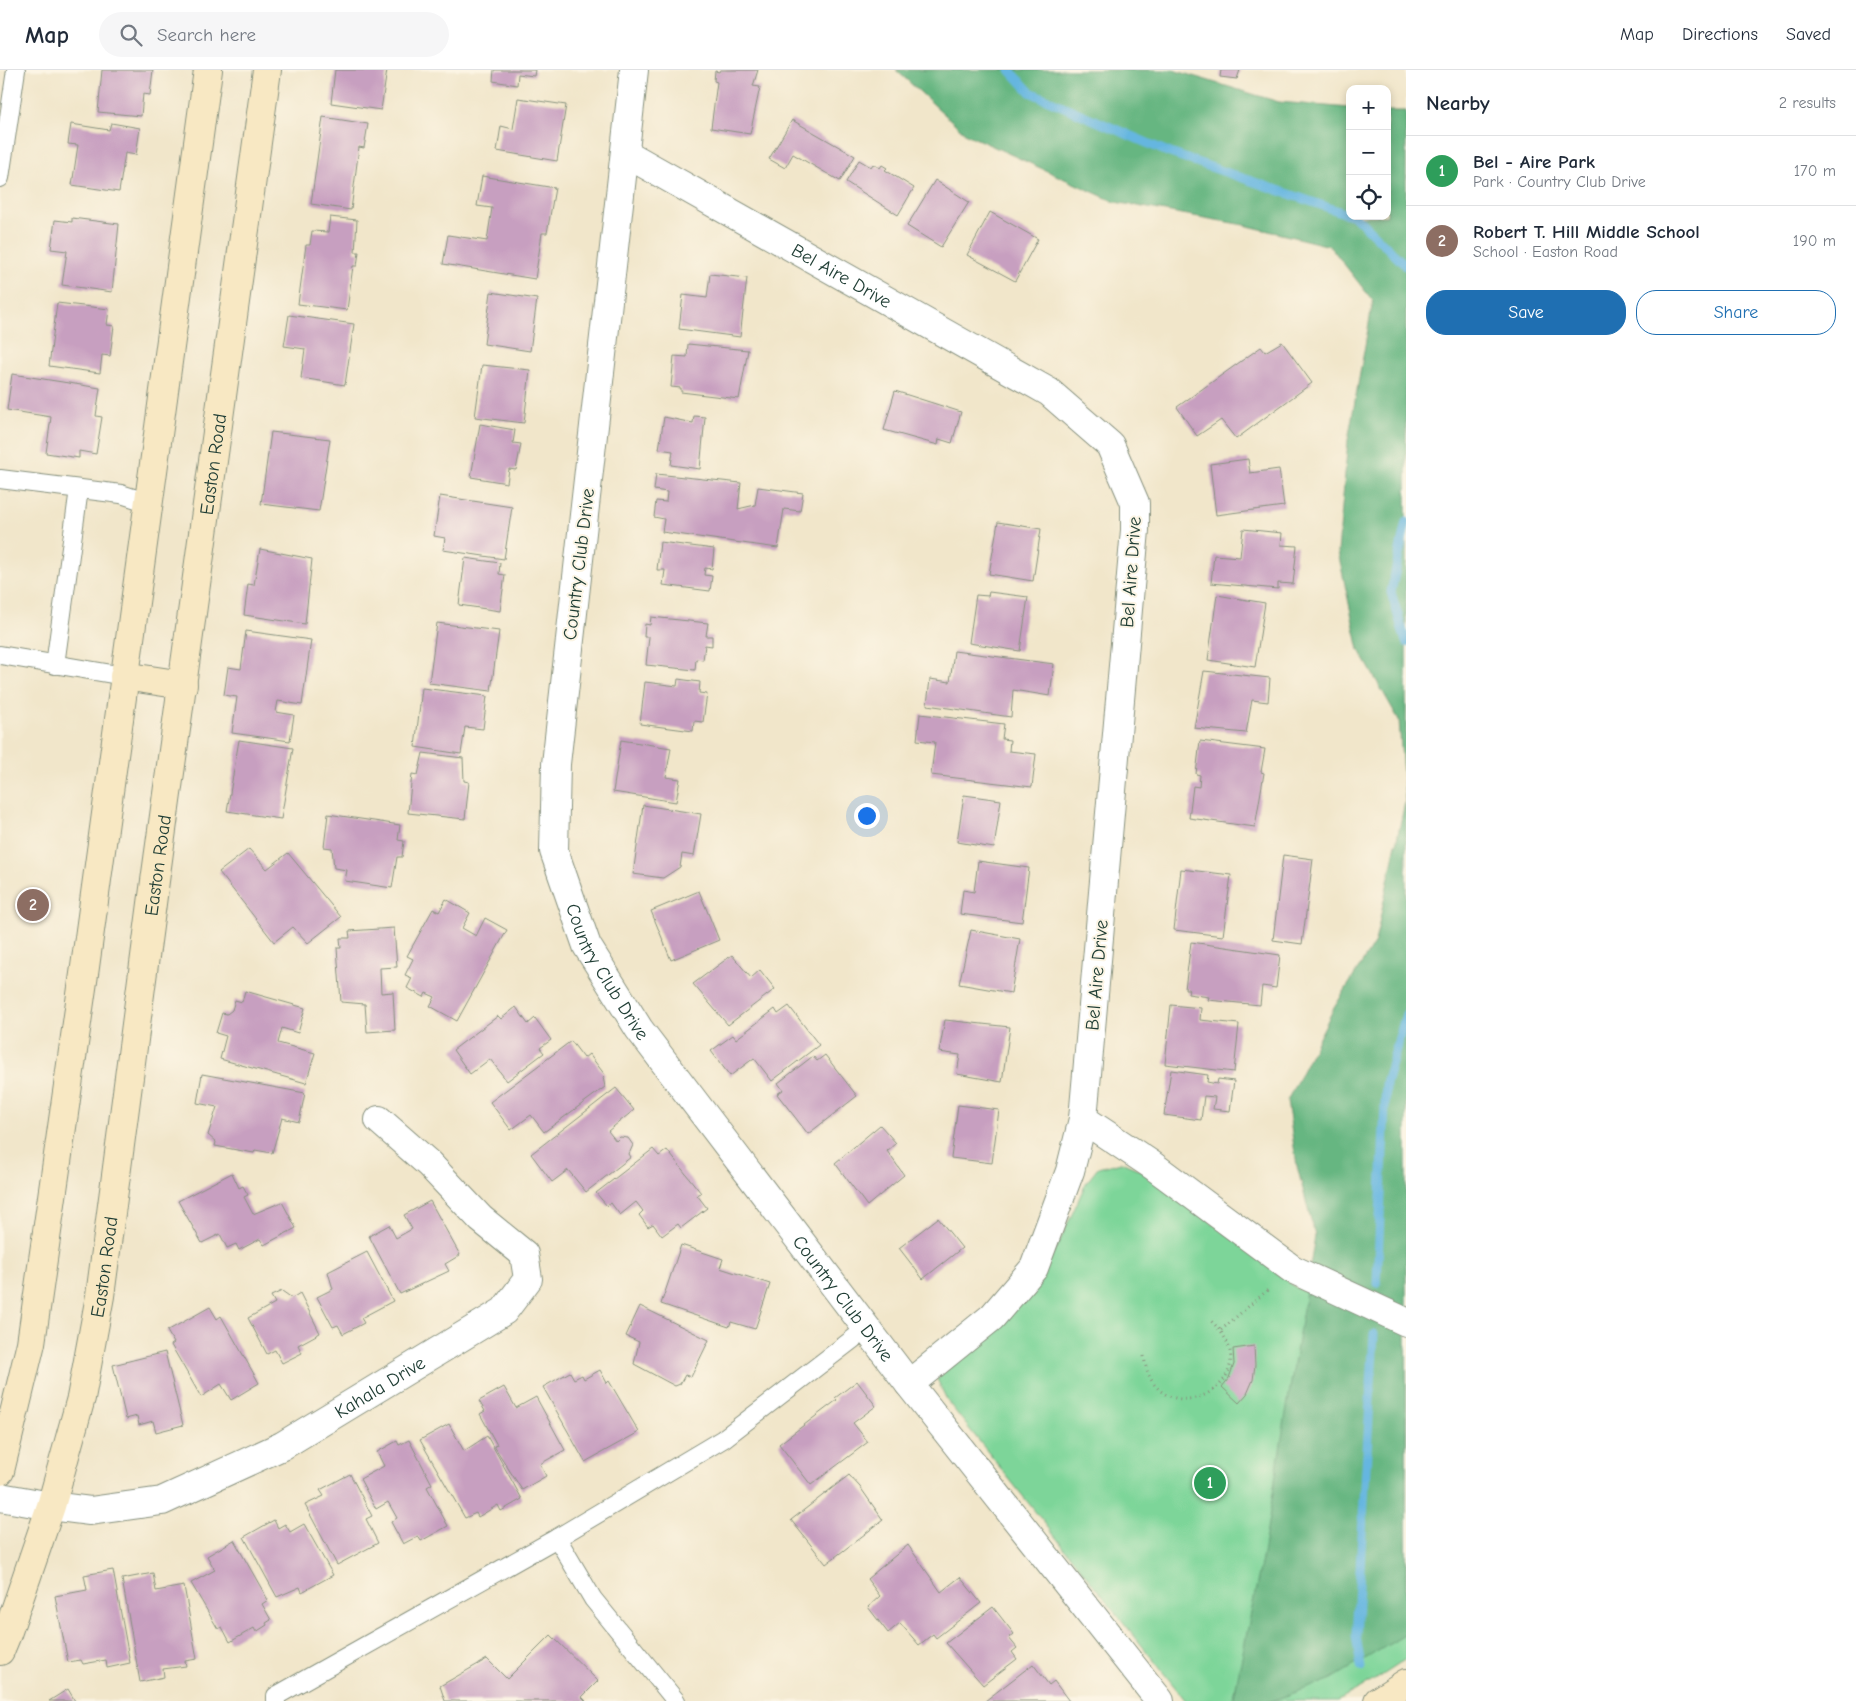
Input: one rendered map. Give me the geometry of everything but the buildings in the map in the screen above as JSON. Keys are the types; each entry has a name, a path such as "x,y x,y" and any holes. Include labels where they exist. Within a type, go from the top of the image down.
{"main road":[{"path":"0,1471 31,1343 85,967 208,70"},
{"name":"Easton Road","path":"0,1651 8,1634 51,1506 81,1398 100,1296 143,983 155,881 267,70"},
{"path":"124,676 183,685"},
{"path":"1378,1701 1406,1683"}],"street":[{"name":"Country Club Drive","path":"634,70 556,764 554,851 586,946 639,1029 908,1384 1160,1701"},
{"name":"Bel Aire Drive","path":"625,153 1049,392 1110,445 1134,503 1135,530 1083,1119 1070,1171 1034,1268 992,1317 908,1384"},
{"path":"1083,1119 1152,1165 1292,1270 1406,1322"},
{"name":"Kahala Drive","path":"0,1497 90,1511 162,1501 282,1446 504,1311 528,1279 524,1254 481,1219 429,1164 379,1120"}],"lane":[{"path":"0,178 16,70"},
{"path":"0,479 121,494 149,503"},
{"path":"55,665 80,489"},
{"path":"0,655 124,676"},
{"path":"276,1701 276,1696 557,1538 723,1439 866,1329"},
{"path":"557,1538 594,1600 676,1701"}],"path":[{"path":"1221,1330 1292,1270"},
{"path":"1144,1356 1151,1380 1169,1396 1187,1399 1205,1396 1216,1389 1224,1379 1229,1367 1228,1341 1221,1330 1211,1321"}],"green space":[{"path":"896,70 1173,70 1279,102 1346,108 1346,220 1391,220 1391,111 1406,111 1406,1634 1332,1679 1272,1701 1233,1701 1263,1554 1315,1236 1297,1166 1287,1101 1334,1008 1375,942 1405,802 1399,720 1359,650 1338,552 1348,440 1373,301 1330,246 1244,225 1115,202 966,134"},
{"path":"1121,1162 1150,1174 1295,1287 1406,1344 1406,1659 1362,1688 1338,1701 1186,1701 948,1402 937,1379 1040,1277 1059,1243 1086,1183 1098,1168"}],"waterway":[{"path":"1010,70 1030,92 1170,153 1346,214"},
{"path":"1359,220 1406,266"},
{"path":"1406,522 1391,592 1406,642"},
{"path":"1377,1283 1386,1084 1406,1014"},
{"path":"1361,1667 1356,1636 1374,1334"}],"place":[{"name":"Robert T. Hill Middle School","path":"33,905"},
{"name":"Bel - Aire Park","path":"1210,1483"}]}
